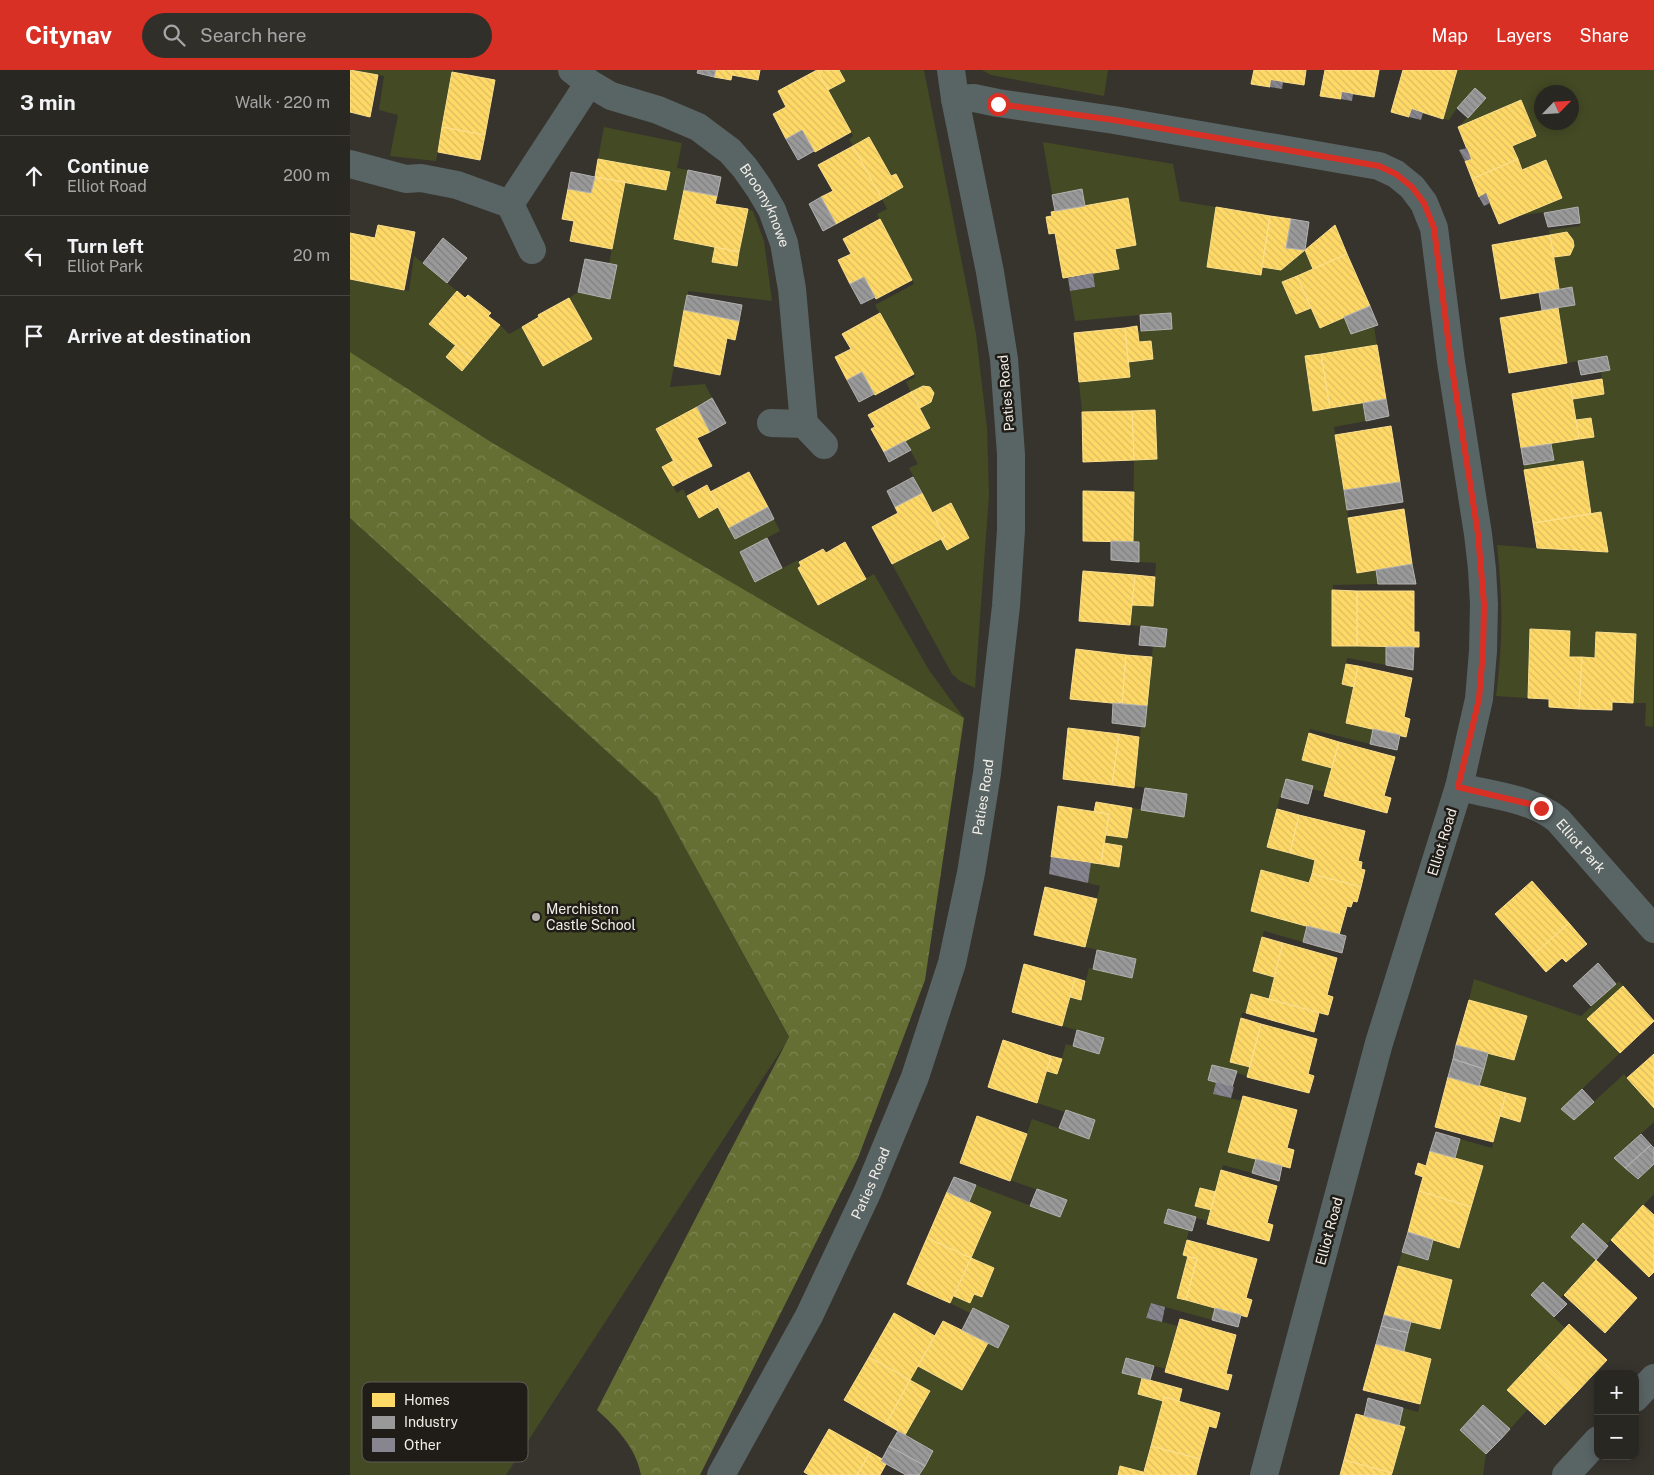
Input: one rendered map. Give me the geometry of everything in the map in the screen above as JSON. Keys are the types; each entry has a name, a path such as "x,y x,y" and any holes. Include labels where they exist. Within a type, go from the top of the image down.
{"street":[{"name":"Paties Road","path":"721,1475 808,1316 867,1193 915,1078 952,962 971,873 987,773 1006,606 1010,530 1010,454 1004,359 990,272 955,99 951,70"},
{"name":"Broomyknowe","path":"510,204 568,117 580,76 611,96 658,110 698,127 730,151 759,188 772,210 784,243 792,289 804,424"},
{"name":"Elliot Road","path":"955,99 974,98 998,104 1114,120 1379,166 1396,174 1412,187 1424,203 1434,228 1451,362 1478,534 1484,604 1479,699 1458,787 1379,1043 1264,1475"},
{"path":"350,164 406,179 421,178 457,185 510,204 532,250"},
{"path":"771,423 804,424 824,445"},
{"name":"Elliot Park","path":"1458,787 1530,804 1548,812 1558,820 1654,930"},
{"path":"1639,1394 1654,1378"},
{"path":"1566,1475 1594,1444"}],"green space":[{"path":"351,70 453,70 436,161 390,156 398,115 379,110 384,76"},
{"path":"839,70 924,70 976,334 987,428 989,494 975,688 960,681 952,674 892,564 941,539 947,550 969,538 951,503 932,513 909,468 918,464 905,441 930,428 920,408 931,402 934,393 930,387 923,386 911,392 906,382 915,377 875,305 914,284 877,214 887,209 882,199 903,187 896,174 891,176 869,137 853,146 849,139 853,136 828,90 844,81"},
{"path":"982,70 1108,70 1104,96 991,75"},
{"path":"1457,70 1654,70 1653,727 1645,726 1646,703 1633,703 1636,634 1596,632 1595,658 1569,657 1570,631 1531,629 1528,698 1496,696 1501,621 1497,545 1608,552 1591,514 1583,461 1524,470 1524,465 1553,460 1551,444 1593,437 1590,418 1576,420 1573,399 1604,394 1601,372 1610,370 1607,356 1567,363 1558,308 1575,304 1572,287 1559,289 1554,257 1570,255 1574,246 1573,240 1550,235 1549,230 1580,226 1578,207 1517,216 1562,197 1546,160 1522,170 1512,146 1536,136 1521,101 1458,127 1486,98 1475,88 1449,120 1443,119"},
{"path":"604,127 682,143 677,168 688,170 674,239 715,247 713,262 736,266 748,209 753,211 764,241 772,301 688,291 670,387 705,384 712,398 656,429 673,461 662,467 677,493 683,489 699,518 718,507 774,519 780,531 740,552 755,582 798,560 801,566 798,568 818,605 874,574 929,670 964,718 491,442 350,352 350,279 409,291 414,256 457,291 430,324 455,346 446,358 462,371 500,325 509,334 522,327 543,366 592,339 569,298 578,292 610,299 609,264 625,182 666,190 670,173 598,159"},
{"path":"1043,142 1173,164 1180,201 1216,207 1207,266 1261,275 1262,267 1281,270 1305,250 1313,269 1282,282 1296,314 1311,308 1320,328 1344,317 1352,334 1374,326 1377,345 1305,357 1313,411 1363,403 1366,421 1334,427 1357,573 1376,570 1378,584 1333,585 1332,646 1386,647 1386,665 1347,658 1342,684 1354,687 1346,723 1373,729 1370,744 1310,729 1302,760 1332,768 1325,792 1312,789 1313,786 1286,779 1280,797 1267,847 1315,860 1309,883 1307,926 1303,942 1264,931 1253,971 1274,977 1269,999 1251,994 1246,1013 1242,1013 1230,1062 1250,1067 1247,1076 1212,1065 1208,1080 1216,1082 1213,1094 1242,1101 1228,1152 1256,1159 1252,1173 1223,1165 1216,1192 1200,1188 1195,1206 1211,1210 1208,1221 1168,1210 1164,1223 1189,1230 1183,1254 1188,1256 1177,1298 1215,1308 1212,1320 1151,1303 1147,1318 1178,1326 1166,1369 1126,1358 1122,1373 1142,1378 1163,1401 1143,1472 1121,1466 1118,1475 919,1475 933,1451 905,1435 930,1392 910,1380 918,1366 962,1390 988,1343 998,1347 1009,1326 973,1308 970,1313 950,1303 954,1296 970,1303 974,1294 982,1296 994,1268 971,1258 991,1212 969,1202 976,1185 1060,1217 1066,1200 1010,1180 1032,1119 1089,1139 1095,1121 1066,1110 1065,1112 1037,1103 1047,1071 1057,1074 1066,1044 1099,1054 1104,1038 1062,1026 1070,997 1081,1000 1089,968 1132,978 1136,959 1085,947 1100,886 1088,883 1091,863 1119,866 1122,846 1104,843 1106,835 1127,838 1132,808 1184,817 1187,794 1134,786 1141,726 1145,726 1153,646 1165,647 1167,629 1130,625 1132,605 1153,606 1156,563 1139,562 1139,542 1133,542 1134,460 1157,459 1155,410 1082,412 1079,382 1130,377 1128,362 1153,359 1151,341 1139,342 1137,331 1172,329 1140,315 1075,321 1070,291 1095,287 1093,273 1119,269 1115,249 1136,245 1128,198 1085,206 1082,189 1052,195"},
{"path":"350,352 491,442 964,718 925,980 858,1158 700,1475 641,1475 635,1456 625,1439 597,1410 789,1037 657,797 350,518"},
{"name":"Merchiston Castle School","path":"350,518 657,797 789,1038 528,1441 528,1382 362,1382 362,1462 514,1462 506,1475 350,1475"},
{"path":"1474,979 1581,1016 1619,981 1623,986 1588,1019 1620,1053 1561,1109 1574,1120 1624,1074 1654,1108 1654,1122 1614,1158 1637,1179 1654,1164 1654,1194 1606,1245 1583,1224 1571,1237 1596,1260 1560,1298 1531,1295 1565,1328 1528,1409 1510,1429 1483,1405 1460,1430 1486,1454 1483,1475 1391,1475 1404,1427 1399,1425 1403,1408 1418,1412 1431,1359 1404,1351 1411,1322 1440,1329 1452,1280 1398,1266 1402,1252 1427,1260 1433,1240 1459,1248 1483,1166 1455,1158 1460,1139 1492,1148 1500,1116 1520,1122 1525,1098 1479,1086 1488,1053 1515,1060 1527,1016 1469,1000"}],"building: Homes":[{"path":"350,70 378,75 370,117 350,112"},
{"path":"716,70 760,70 758,80 732,75 731,80 714,77"},
{"path":"817,70 851,132 815,152 802,130 786,139 773,114 786,107 778,91"},
{"path":"817,70 839,70 845,81 828,90"},
{"path":"1254,70 1306,70 1304,85 1271,80 1270,87 1251,84"},
{"path":"1325,70 1379,70 1374,97 1342,92 1341,99 1320,96"},
{"path":"1403,70 1457,70 1443,119 1412,109 1409,117 1391,112"},
{"path":"452,72 495,80 485,135 442,127"},
{"path":"1521,100 1536,136 1512,146 1518,159 1472,179 1465,161 1471,159 1458,127"},
{"path":"442,127 485,135 480,160 438,152"},
{"path":"869,137 891,176 896,174 903,187 882,199 853,146"},
{"path":"853,146 882,199 836,224 821,197 833,191 818,165"},
{"path":"598,159 670,172 666,190 595,177"},
{"path":"1518,159 1522,170 1546,160 1562,198 1499,224 1486,193 1479,197 1472,179"},
{"path":"595,177 625,182 612,249 570,241 574,221 562,219 568,189 591,193"},
{"path":"684,190 717,196 715,204 748,209 739,252 674,239"},
{"path":"1128,198 1136,245 1115,249 1119,269 1063,278 1055,233 1049,234 1046,217 1052,216 1051,212"},
{"path":"1216,207 1270,216 1261,275 1207,267"},
{"path":"1270,216 1291,219 1286,248 1305,250 1281,270 1262,267"},
{"path":"880,219 912,280 876,299 864,277 850,284 838,260 851,254 843,239"},
{"path":"378,225 415,232 404,290 350,279 350,233 375,238"},
{"path":"1335,225 1347,254 1313,269 1305,250"},
{"path":"1567,232 1573,240 1574,246 1570,255 1554,257 1550,235"},
{"path":"1550,235 1559,289 1501,299 1492,245"},
{"path":"715,247 739,252 737,266 712,262"},
{"path":"1347,254 1370,306 1320,328 1297,276"},
{"path":"1297,276 1311,308 1296,314 1282,282"},
{"path":"457,291 465,298 468,295 491,313 488,316 500,325 472,359 429,324"},
{"path":"569,298 592,339 543,366 522,327 539,317 538,315"},
{"path":"1558,308 1567,363 1509,373 1500,318"},
{"path":"684,310 739,321 735,340 727,338 720,375 674,366"},
{"path":"880,313 914,374 875,395 862,372 847,380 835,357 851,349 842,334"},
{"path":"1137,326 1139,342 1151,341 1153,359 1128,362 1125,328"},
{"path":"1125,328 1130,377 1079,382 1074,333"},
{"path":"1377,345 1386,399 1330,408 1321,354"},
{"path":"455,346 472,359 462,371 446,357"},
{"path":"1321,354 1330,408 1313,411 1305,356"},
{"path":"1602,379 1604,394 1573,399 1570,384"},
{"path":"1570,384 1579,439 1521,448 1512,394"},
{"path":"923,386 930,387 934,393 931,402 920,408 911,392"},
{"path":"911,392 930,428 884,452 871,429 875,427 868,415"},
{"path":"697,407 710,432 697,438 712,466 684,480 656,429"},
{"path":"1155,410 1157,459 1134,460 1132,411"},
{"path":"1132,411 1134,460 1083,462 1082,412"},
{"path":"1591,418 1594,437 1579,439 1576,420"},
{"path":"1391,426 1400,482 1344,490 1335,435"},
{"path":"673,461 684,480 673,486 662,467"},
{"path":"1583,461 1591,514 1533,523 1524,470"},
{"path":"749,472 768,507 729,528 710,492"},
{"path":"707,485 718,507 699,518 687,496"},
{"path":"1083,491 1134,492 1133,542 1083,541"},
{"path":"922,493 945,537 892,564 872,527 898,513 895,507"},
{"path":"951,503 969,538 947,550 941,539 945,537 932,513"},
{"path":"1404,509 1412,564 1357,573 1348,518"},
{"path":"1601,512 1608,552 1537,548 1533,523"},
{"path":"845,542 866,579 818,605 798,568 801,566 799,562 823,549 826,553"},
{"path":"1083,571 1135,575 1130,625 1079,621"},
{"path":"1135,575 1155,577 1153,606 1132,605"},
{"path":"1332,590 1357,591 1357,646 1332,646"},
{"path":"1357,591 1414,591 1414,632 1419,632 1419,647 1357,646"},
{"path":"1530,629 1570,631 1569,657 1582,657 1579,709 1549,707 1549,699 1528,698"},
{"path":"1596,632 1636,634 1633,703 1612,702 1612,710 1579,709 1582,657 1595,658"},
{"path":"1076,649 1126,655 1122,704 1070,699"},
{"path":"1126,655 1152,657 1147,706 1122,704"},
{"path":"1346,664 1358,666 1354,687 1342,684"},
{"path":"1358,666 1412,678 1404,717 1410,719 1406,737 1346,723"},
{"path":"1068,728 1119,734 1112,785 1063,779"},
{"path":"1309,733 1339,742 1332,768 1302,760"},
{"path":"1119,734 1139,737 1134,788 1112,785"},
{"path":"1339,742 1395,757 1384,796 1391,798 1387,813 1324,796"},
{"path":"1096,802 1132,808 1127,838 1106,835 1109,814 1094,812"},
{"path":"1058,806 1109,814 1101,864 1051,857"},
{"path":"1277,809 1299,815 1290,853 1267,847"},
{"path":"1299,815 1365,831 1358,861 1362,862 1361,869 1365,870 1361,887 1312,874 1315,860 1290,853"},
{"path":"1104,843 1122,846 1119,867 1101,864"},
{"path":"1261,870 1309,883 1312,874 1361,887 1357,902 1353,901 1351,907 1347,906 1339,935 1251,911"},
{"path":"1532,881 1569,923 1532,956 1495,914"},
{"path":"1045,887 1097,899 1085,947 1034,935"},
{"path":"1569,923 1587,944 1566,962 1562,958 1546,972 1532,956"},
{"path":"1262,937 1283,943 1274,977 1253,971"},
{"path":"1283,943 1337,958 1327,995 1333,997 1328,1015 1269,999"},
{"path":"1024,964 1075,978 1062,1026 1012,1012"},
{"path":"1075,978 1085,981 1081,1000 1070,997"},
{"path":"1623,986 1654,1021 1620,1053 1587,1019"},
{"path":"1251,994 1319,1013 1314,1032 1246,1013"},
{"path":"1469,1000 1527,1016 1514,1060 1456,1045"},
{"path":"1241,1018 1261,1024 1250,1067 1230,1062"},
{"path":"1261,1024 1317,1039 1308,1074 1314,1076 1309,1093 1247,1077"},
{"path":"1003,1040 1051,1056 1037,1103 988,1087"},
{"path":"1654,1054 1654,1108 1627,1078"},
{"path":"1051,1056 1062,1059 1057,1074 1047,1071"},
{"path":"1448,1077 1506,1093 1493,1142 1435,1127"},
{"path":"1506,1093 1526,1098 1520,1122 1500,1116"},
{"path":"1243,1096 1297,1110 1287,1148 1294,1150 1290,1168 1228,1152"},
{"path":"977,1116 1027,1134 1010,1181 960,1163"},
{"path":"1430,1151 1483,1166 1471,1207 1419,1191 1423,1177 1415,1174 1418,1163 1426,1166"},
{"path":"1221,1170 1277,1186 1267,1223 1273,1225 1269,1241 1207,1224"},
{"path":"1200,1188 1216,1192 1211,1210 1195,1206"},
{"path":"1419,1191 1471,1207 1459,1248 1408,1232"},
{"path":"947,1192 991,1212 971,1258 927,1238"},
{"path":"1643,1205 1654,1215 1654,1272 1649,1277 1611,1240"},
{"path":"927,1238 971,1258 950,1303 907,1284"},
{"path":"1187,1240 1257,1259 1246,1298 1252,1300 1247,1317 1186,1300 1197,1259 1183,1255"},
{"path":"1188,1256 1197,1259 1186,1300 1177,1298"},
{"path":"971,1258 994,1268 982,1297 974,1294 970,1303 954,1296"},
{"path":"1596,1260 1637,1298 1605,1333 1564,1295"},
{"path":"1398,1266 1452,1280 1440,1329 1384,1315"},
{"path":"894,1313 935,1336 910,1380 869,1357"},
{"path":"1180,1319 1236,1335 1226,1374 1232,1375 1228,1390 1165,1372"},
{"path":"943,1321 988,1343 962,1390 918,1366"},
{"path":"1569,1324 1607,1360 1598,1370 1594,1370 1594,1374 1576,1393 1538,1357"},
{"path":"1376,1344 1431,1359 1420,1404 1363,1390"},
{"path":"869,1357 910,1380 886,1424 844,1400"},
{"path":"1538,1357 1576,1393 1545,1425 1507,1390"},
{"path":"1142,1378 1182,1389 1179,1401 1164,1397 1163,1401 1138,1394"},
{"path":"910,1380 930,1391 905,1435 886,1424"},
{"path":"1164,1397 1220,1413 1216,1428 1209,1426 1200,1459 1151,1446"},
{"path":"1356,1414 1405,1427 1392,1473 1344,1460"},
{"path":"829,1429 870,1452 857,1475 809,1475 804,1472"},
{"path":"1151,1446 1200,1459 1196,1475 1143,1475"},
{"path":"870,1452 882,1459 881,1461 886,1464 880,1475 857,1475"},
{"path":"1344,1460 1392,1473 1391,1475 1340,1475"},
{"path":"1120,1466 1143,1472 1143,1475 1118,1475"}],"building: Industry":[{"path":"698,70 716,70 714,77 697,73"},
{"path":"1475,88 1486,98 1468,118 1457,108"},
{"path":"802,130 814,151 798,160 786,139"},
{"path":"688,170 721,177 717,196 684,190"},
{"path":"571,172 595,177 591,193 568,189"},
{"path":"1082,189 1085,206 1055,211 1052,195"},
{"path":"821,197 836,224 823,231 809,204"},
{"path":"1578,207 1580,223 1548,227 1544,213"},
{"path":"1291,219 1309,222 1305,250 1286,248"},
{"path":"443,238 467,258 447,283 423,263"},
{"path":"585,259 617,265 610,299 578,292"},
{"path":"864,277 875,297 861,304 850,284"},
{"path":"1572,287 1575,305 1542,310 1539,293"},
{"path":"687,295 742,305 739,321 684,310"},
{"path":"1370,306 1378,325 1351,334 1344,317"},
{"path":"1171,313 1172,329 1141,331 1140,315"},
{"path":"1607,356 1610,370 1581,375 1578,361"},
{"path":"862,372 874,394 859,402 847,380"},
{"path":"712,398 726,423 710,432 697,407"},
{"path":"1386,399 1389,416 1366,421 1363,403"},
{"path":"905,441 911,450 889,462 884,452"},
{"path":"1551,444 1554,460 1524,465 1521,448"},
{"path":"913,477 922,493 895,507 887,491"},
{"path":"1400,482 1403,502 1347,510 1344,490"},
{"path":"768,507 774,519 735,539 729,528"},
{"path":"767,538 782,568 755,582 740,552"},
{"path":"1111,541 1139,542 1139,562 1111,560"},
{"path":"1412,564 1416,584 1378,584 1376,570"},
{"path":"1141,626 1167,629 1165,647 1139,645"},
{"path":"1386,647 1414,647 1413,670 1386,665"},
{"path":"1113,703 1147,706 1145,727 1112,723"},
{"path":"1373,729 1400,735 1397,750 1370,744"},
{"path":"1286,779 1313,786 1308,804 1281,797"},
{"path":"1145,788 1187,794 1184,817 1141,810"},
{"path":"1307,926 1346,936 1342,953 1303,942"},
{"path":"1097,950 1136,959 1132,978 1093,969"},
{"path":"1598,963 1616,984 1591,1006 1573,986"},
{"path":"1077,1030 1104,1038 1099,1054 1073,1046"},
{"path":"1456,1045 1488,1053 1484,1069 1453,1059"},
{"path":"1453,1059 1484,1069 1479,1086 1448,1077"},
{"path":"1212,1065 1237,1071 1232,1087 1208,1080"},
{"path":"1582,1089 1594,1102 1574,1120 1561,1109"},
{"path":"1066,1110 1095,1120 1089,1139 1059,1128"},
{"path":"1436,1132 1460,1139 1455,1158 1430,1151"},
{"path":"1641,1134 1651,1145 1625,1168 1614,1158"},
{"path":"1651,1145 1654,1148 1654,1164 1638,1179 1625,1168"},
{"path":"1256,1159 1282,1166 1279,1181 1252,1173"},
{"path":"954,1177 976,1185 969,1202 947,1192"},
{"path":"1037,1189 1067,1200 1060,1217 1030,1206"},
{"path":"1168,1209 1196,1217 1192,1231 1164,1223"},
{"path":"1583,1223 1608,1246 1596,1260 1571,1237"},
{"path":"1408,1232 1433,1240 1428,1260 1402,1252"},
{"path":"1543,1282 1567,1304 1554,1317 1531,1295"},
{"path":"973,1308 1009,1326 998,1348 962,1330"},
{"path":"1215,1308 1241,1315 1238,1327 1212,1320"},
{"path":"1384,1315 1411,1322 1408,1333 1381,1326"},
{"path":"1381,1326 1408,1333 1404,1351 1376,1344"},
{"path":"1126,1358 1154,1366 1150,1380 1122,1373"},
{"path":"1368,1398 1403,1408 1399,1425 1364,1416"},
{"path":"1483,1405 1510,1429 1500,1440 1474,1415"},
{"path":"1474,1415 1500,1440 1486,1454 1460,1430"},
{"path":"898,1431 933,1451 925,1466 889,1446"},
{"path":"889,1446 925,1466 919,1475 906,1475 881,1461"}],"building: Other":[{"path":"1271,80 1283,82 1282,89 1270,87"},
{"path":"1342,92 1353,94 1352,101 1341,99"},
{"path":"1412,109 1423,113 1421,120 1409,117"},
{"path":"1467,148 1471,159 1465,161 1459,150"},
{"path":"1486,193 1490,203 1484,206 1479,197"},
{"path":"1093,273 1095,287 1070,291 1068,278"},
{"path":"1051,857 1091,863 1088,883 1049,874"},
{"path":"1216,1082 1234,1087 1231,1098 1213,1094"},
{"path":"1151,1303 1165,1307 1162,1322 1146,1318"}],"place":[{"name":"Merchiston Castle School","path":"536,917"}],"route":[{"path":"998,104 1114,120 1379,166 1396,174 1412,187 1424,203 1434,228 1451,362 1482,569 1484,604 1483,651 1479,699 1458,787 1541,808"}]}
